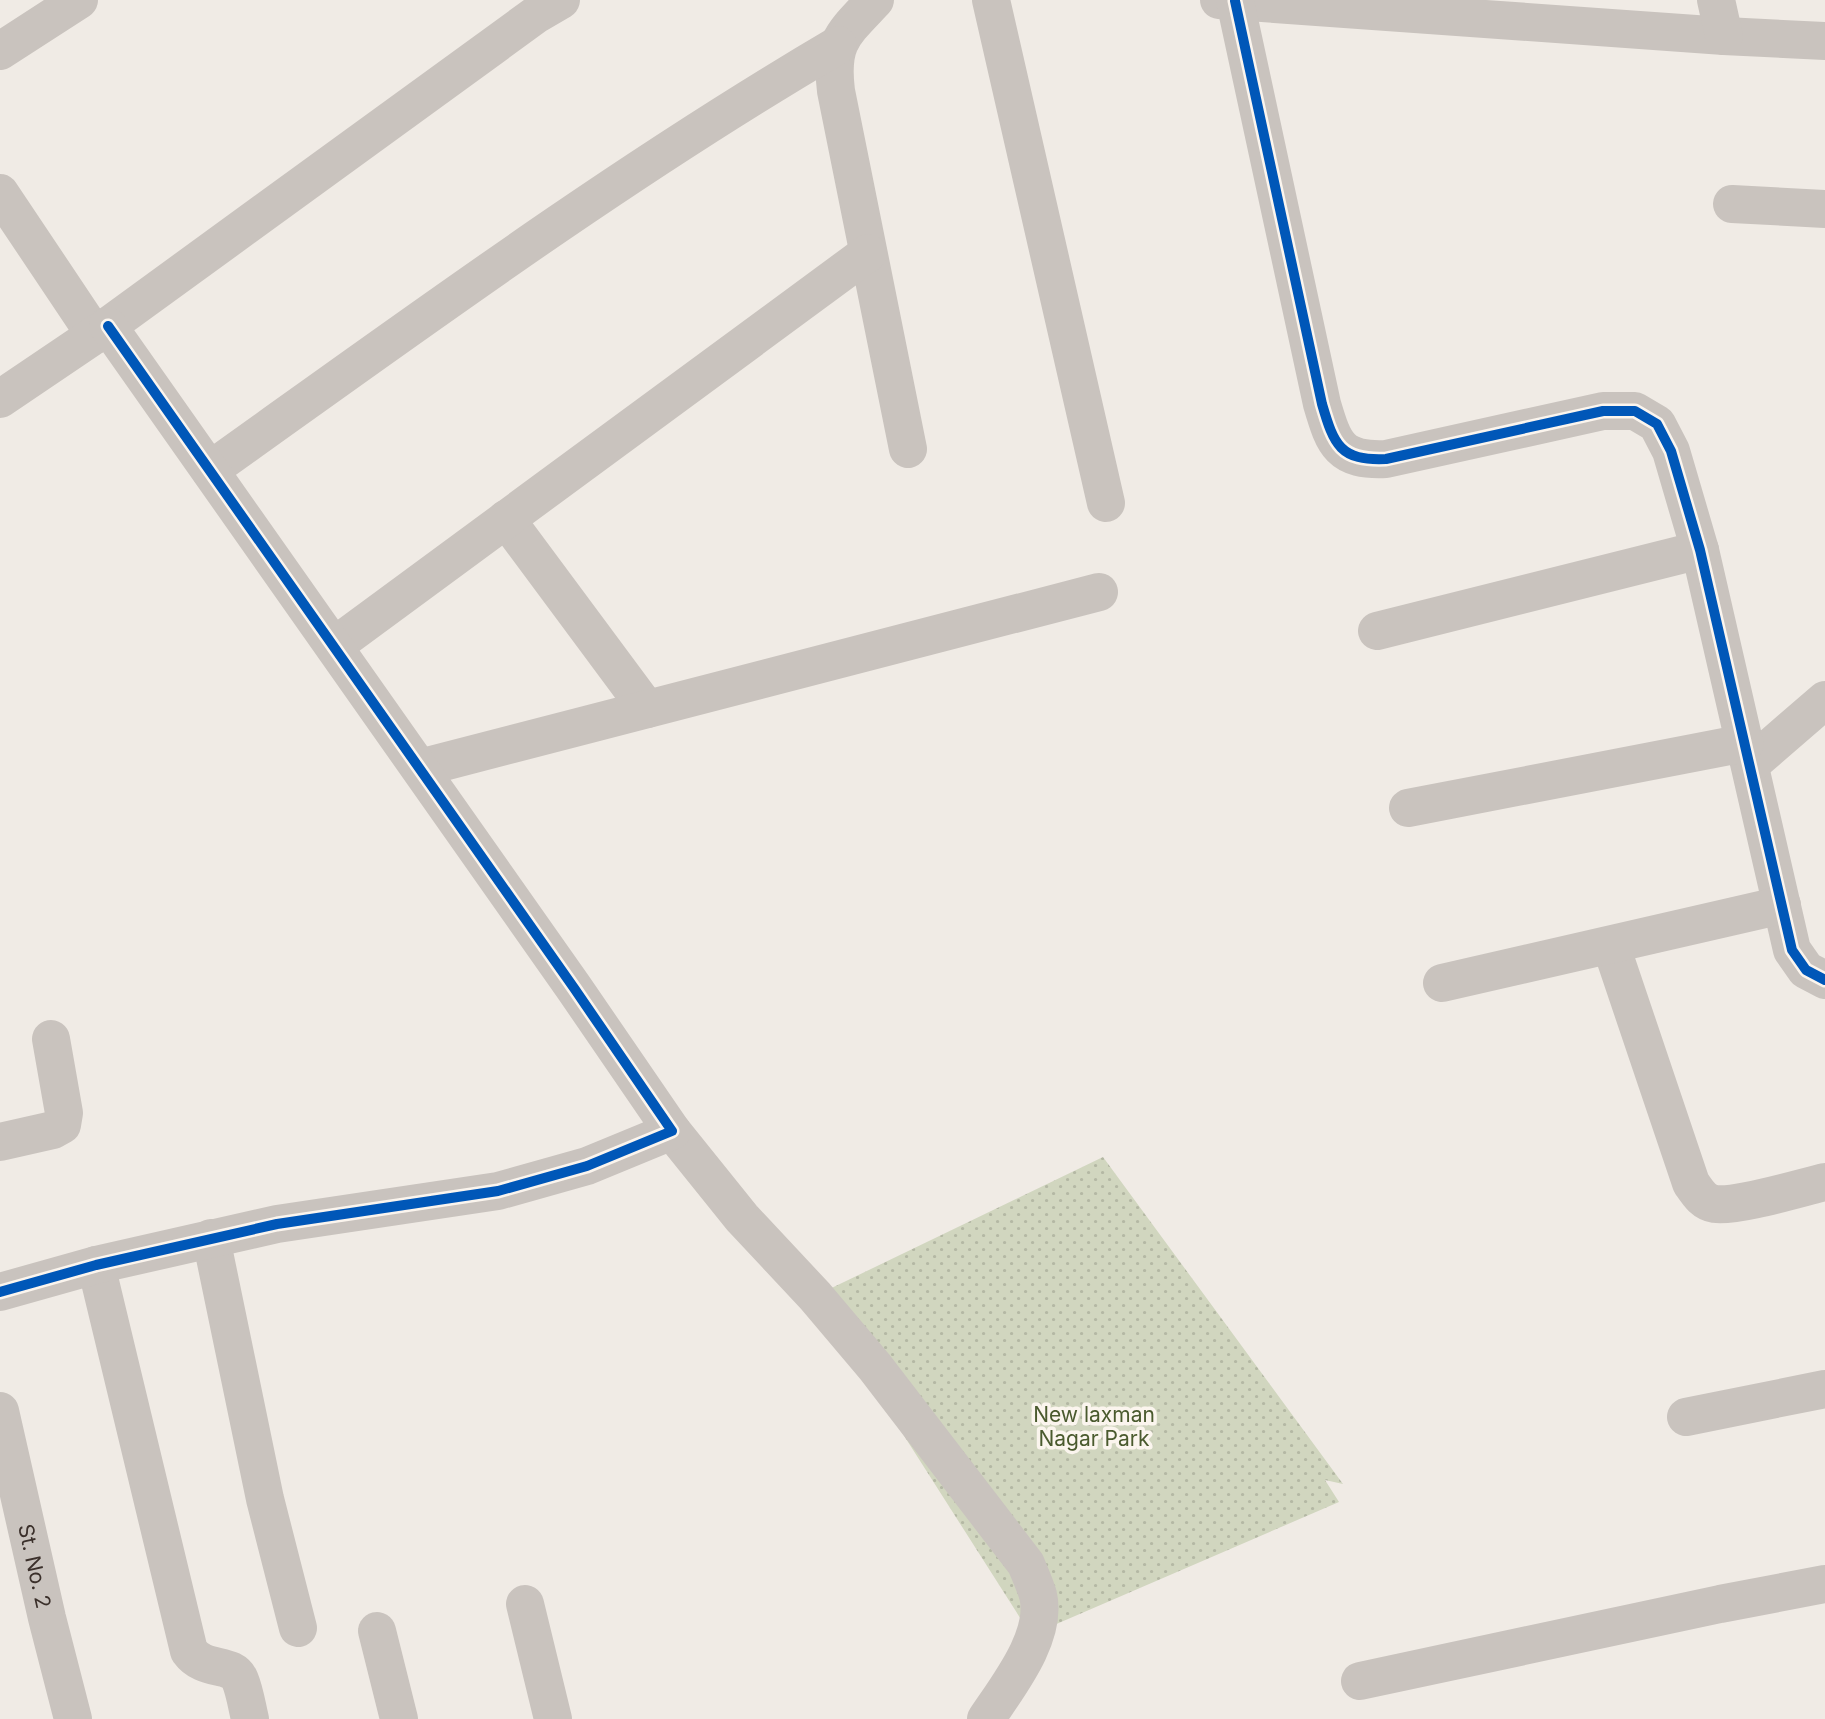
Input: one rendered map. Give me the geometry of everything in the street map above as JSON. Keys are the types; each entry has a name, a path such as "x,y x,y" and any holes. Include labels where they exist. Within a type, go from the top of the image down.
{"street":[{"path":"0,51 79,0"},
{"path":"0,399 102,331 537,14 561,0"},
{"path":"875,0 838,45 833,65 908,449"},
{"path":"991,0 1107,503"},
{"path":"1825,41 1720,18 1227,1 1322,404 1331,434 1346,452 1364,460 1386,459 1603,411 1635,411 1657,424 1671,452 1700,550 1792,950 1805,970 1825,980"},
{"path":"209,470 589,201 749,97 838,45"},
{"path":"0,193 209,470 672,1131 742,1218 815,1296 876,1367 1026,1564 1038,1597 1038,1630 1011,1682 986,1719"},
{"path":"1732,204 1825,209"},
{"path":"334,646 868,253"},
{"path":"506,519 647,709"},
{"path":"1377,631 1700,550"},
{"path":"420,768 1099,592"},
{"path":"1408,808 1747,754 1825,700"},
{"path":"1442,983 1782,905"},
{"path":"1611,946 1691,1183 1702,1199 1715,1204 1733,1202 1825,1182"},
{"path":"0,1142 53,1130 62,1125 64,1113 51,1039"},
{"path":"0,1292 96,1265 277,1224 498,1191 587,1166 672,1131"},
{"path":"211,1238 265,1499 298,1628"},
{"path":"96,1265 188,1651 196,1660 234,1671 240,1679 250,1719"},
{"path":"1686,1417 1825,1388"},
{"name":"St. No. 2","path":"0,1411 73,1719"},
{"path":"1360,1681 1825,1584"},
{"path":"525,1604 553,1719"},
{"path":"377,1631 400,1719"}],"green space":[{"name":"New laxman Nagar Park","path":"1103,1157 1343,1484 1325,1480 1339,1502 1031,1635 815,1296"}],"cycle path":[{"path":"1235,1 1322,404 1335,440 1341,448 1358,457 1386,459 1603,411 1635,411 1657,424 1671,451 1700,550 1792,950 1806,970 1825,980"},
{"path":"0,1292 96,1265 277,1224 498,1191 587,1166 672,1131 108,326"}]}
